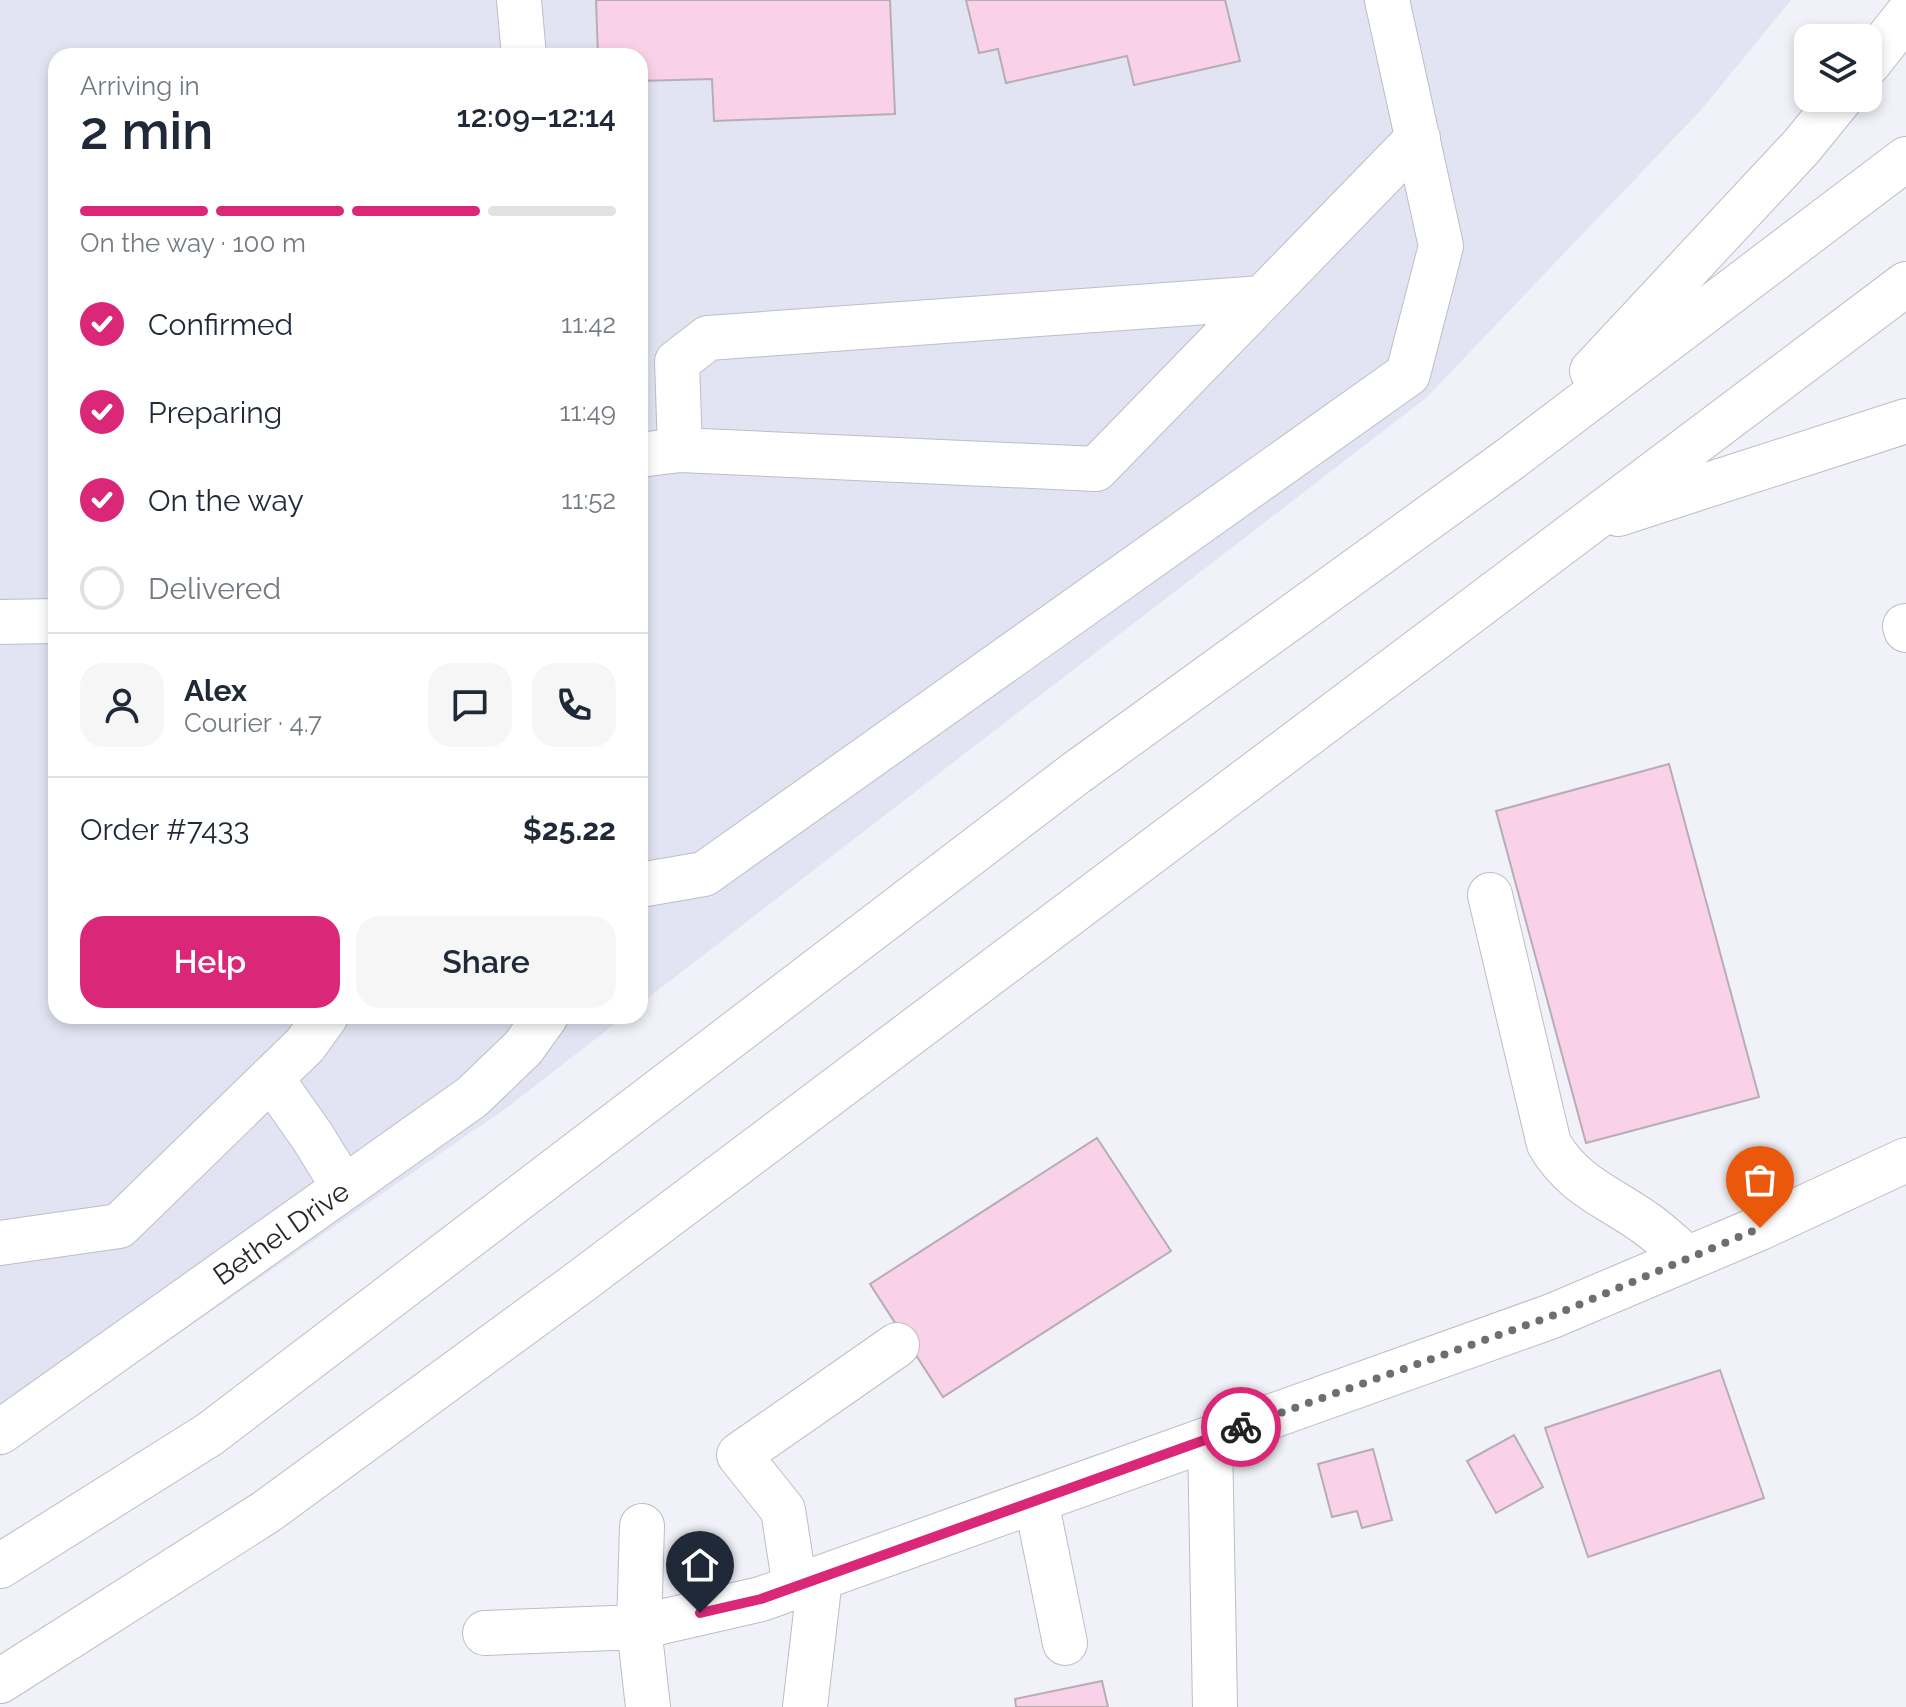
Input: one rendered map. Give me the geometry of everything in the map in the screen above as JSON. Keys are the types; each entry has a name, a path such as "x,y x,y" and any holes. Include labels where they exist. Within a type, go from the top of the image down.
{"main road":[{"path":"519,0 523,48"},
{"path":"648,884 704,874 1408,374 1441,246 1387,0"},
{"path":"1882,46 1906,16"},
{"path":"1510,459 1802,146 1830,112"},
{"path":"1262,298 708,338 677,362 660,453 1096,469 1418,138"},
{"path":"0,1566 210,1434 1076,773 1510,459 1906,159"},
{"path":"0,1681 279,1503 588,1276 1906,284"},
{"path":"1585,525 1906,421"},
{"path":"0,622 48,621"},
{"path":"1490,895 1549,1144 1559,1161 1585,1186 1646,1223 1687,1258"},
{"path":"0,1243 119,1226 305,1045 320,1024"},
{"name":"Bethel Drive","path":"0,1432 472,1097 523,1048 540,1024"},
{"path":"271,1078 344,1188"},
{"path":"485,1633 639,1627 761,1599 1552,1316 1760,1228 1906,1160"},
{"path":"805,1707 808,1582 783,1510 739,1455 897,1345"},
{"path":"1210,1439 1215,1707"},
{"path":"1036,1501 1065,1643"},
{"path":"642,1526 639,1627 648,1707"}],"shaded area":[{"path":"0,0 1791,0 1701,110 1426,398 648,998 648,48 48,48 48,1024 615,1024 505,1109 0,1457"}],"building":[{"path":"596,0 890,0 895,114 714,121 712,79 648,81 648,48 598,48"},
{"path":"966,0 1225,0 1240,61 1134,85 1127,56 1006,83 998,49 979,53"},
{"path":"1669,764 1759,1097 1586,1143 1496,811"},
{"path":"1097,1138 1171,1251 943,1397 870,1284"},
{"path":"1720,1370 1764,1498 1588,1557 1545,1428"},
{"path":"1514,1435 1543,1487 1496,1513 1467,1461"},
{"path":"1373,1449 1392,1520 1362,1528 1357,1511 1332,1517 1318,1464"},
{"path":"1102,1681 1108,1707 1016,1707 1015,1699"}],"way so far":[{"path":"1241,1427 1552,1316 1760,1228"}],"route":[{"path":"700,1613 761,1599 1241,1427"}]}
